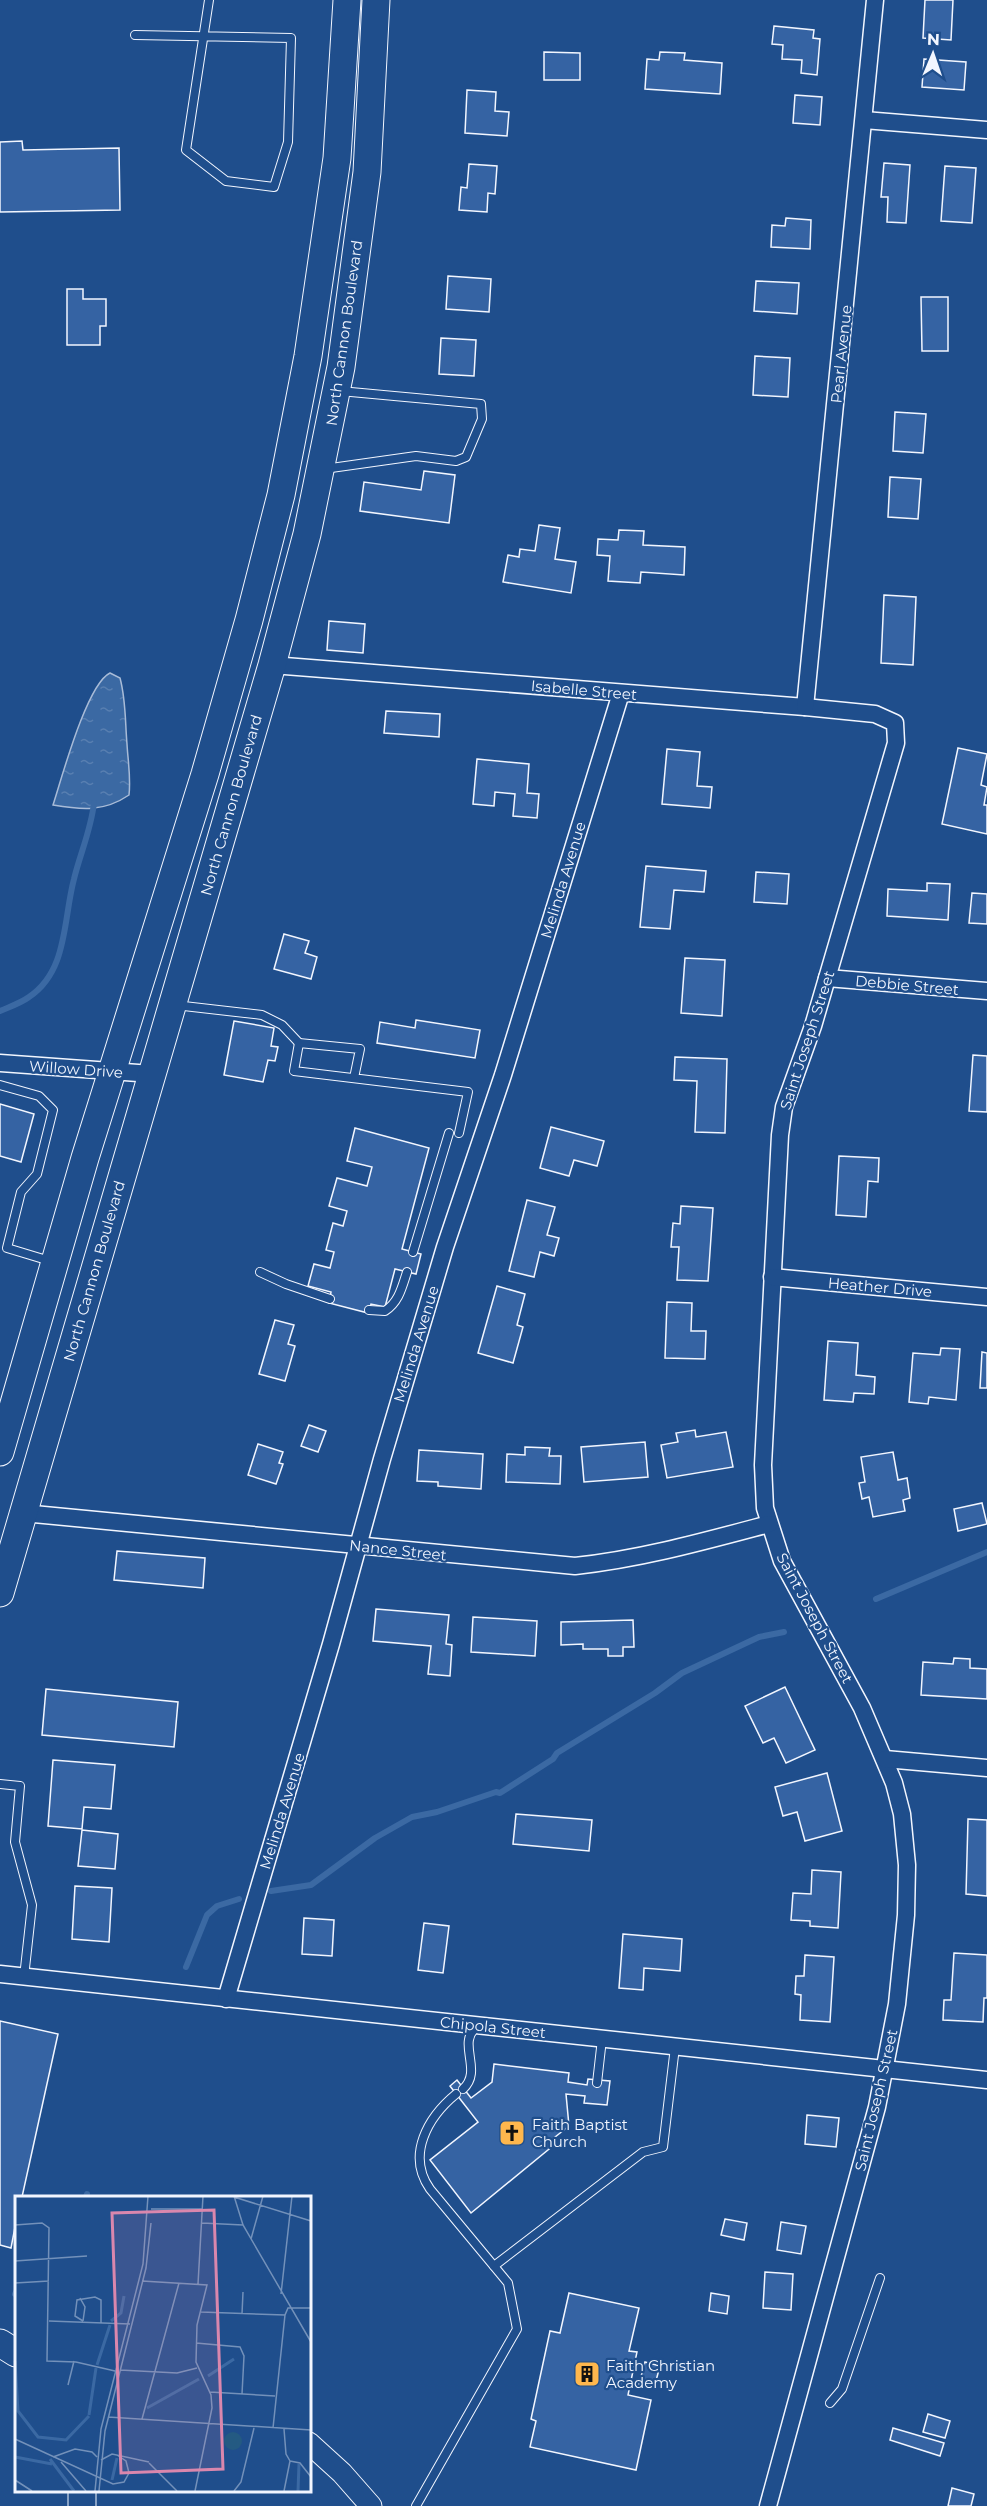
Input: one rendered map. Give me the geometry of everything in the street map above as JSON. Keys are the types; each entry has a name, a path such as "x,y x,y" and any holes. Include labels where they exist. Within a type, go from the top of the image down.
{"main road":[{"name":"North Cannon Boulevard","path":"0,1452 13,1392 56,1262 205,774 249,621 281,495 308,356 337,158 348,0"},
{"name":"North Cannon Boulevard","path":"0,1593 272,665 308,534 337,391 367,172 376,0"},
{"path":"0,2335 15,2337"},
{"path":"0,2343 15,2352"}],"street":[{"name":"Pearl Avenue","path":"805,707 875,0"},
{"path":"864,120 987,130"},
{"name":"Isabelle Street","path":"272,665 805,707 875,714 895,723"},
{"name":"Melinda Avenue","path":"226,1998 445,1247 503,1075 621,693"},
{"name":"Saint Joseph Street","path":"768,2506 877,2107 897,2004 906,1915 907,1865 902,1814 894,1783 862,1708 782,1561 765,1508 763,1464 780,1135 784,1107 827,978 896,744 895,723"},
{"name":"Debbie Street","path":"827,978 987,991"},
{"name":"Willow Drive","path":"0,1063 152,1074"},
{"name":"Heather Drive","path":"772,1277 987,1298"},
{"name":"Nance Street","path":"23,1513 575,1566 615,1562 673,1550 770,1524"},
{"path":"885,1759 987,1768"},
{"name":"Chipola Street","path":"0,1974 987,2080"},
{"path":"310,2444 342,2473 371,2506"},
{"path":"86,2506 93,2491"}],"lane":[{"path":"135,35 202,38 291,38 288,142 274,187 226,181 186,150 202,38 209,0"},
{"path":"322,469 416,456 456,461 466,457 482,419 481,404 337,391"},
{"path":"172,1005 262,1015 282,1024 299,1042 360,1049 354,1078"},
{"path":"299,1042 294,1071 468,1092 413,1252"},
{"path":"0,1085 39,1096 53,1110 38,1174 21,1192 7,1248 56,1262"},
{"path":"260,1272 286,1284 330,1299"},
{"path":"369,1310 386,1311 392,1307 398,1298 407,1272"},
{"path":"0,1784 20,1786 15,1842 32,1905 24,1977"},
{"path":"416,2506 517,2329 508,2283 430,2189 420,2172 421,2152 428,2127 440,2109 470,2082 472,2075 468,2037 478,2025"},
{"path":"597,2083 602,2039"},
{"path":"494,2266 643,2152 663,2147 675,2047"},
{"path":"830,2403 842,2389 880,2278"}],"water":[{"path":"110,673 120,678 123,694 130,776 129,795 120,801 102,807 74,808 53,805 84,712 101,681"}],"building":[{"path":"925,0 953,0 951,40 923,38"},
{"path":"774,26 814,30 813,38 820,39 817,75 801,73 802,60 782,59 783,45 772,44"},
{"path":"544,52 580,53 580,80 544,80"},
{"path":"660,52 685,53 684,60 722,63 720,94 645,89 647,59 659,60"},
{"path":"924,59 966,62 964,90 922,87"},
{"path":"467,90 496,92 495,111 509,112 507,136 465,133"},
{"path":"795,95 822,97 820,125 793,123"},
{"path":"22,141 23,150 119,148 120,210 0,212 0,142"},
{"path":"884,163 910,165 906,223 887,222 888,197 881,197"},
{"path":"469,164 497,166 495,194 488,193 487,212 459,210 461,187 467,188"},
{"path":"945,166 976,168 972,223 941,221"},
{"path":"786,218 811,220 810,249 771,247 772,225 785,226"},
{"path":"448,276 491,279 489,312 446,309"},
{"path":"756,281 799,283 797,314 754,311"},
{"path":"67,289 83,289 83,299 106,299 106,326 100,326 100,345 67,345"},
{"path":"921,297 948,297 948,351 922,351"},
{"path":"441,338 476,340 474,376 439,374"},
{"path":"755,356 790,358 788,397 753,395"},
{"path":"895,412 926,414 923,453 893,451"},
{"path":"424,471 455,475 449,523 360,511 364,482 421,490"},
{"path":"890,477 921,479 918,519 888,517"},
{"path":"539,525 560,528 555,559 576,562 571,593 503,582 508,555 519,557 520,549 535,551"},
{"path":"619,530 644,531 643,545 685,547 684,575 641,572 640,583 608,581 610,556 597,555 598,539 618,540"},
{"path":"884,595 916,597 913,665 881,663"},
{"path":"329,621 365,624 363,653 327,650"},
{"path":"386,711 440,714 439,737 384,733"},
{"path":"958,748 987,754 981,785 987,787 984,805 987,805 987,834 942,824"},
{"path":"667,749 700,752 697,786 712,787 710,808 662,804"},
{"path":"477,759 529,764 527,793 539,794 537,818 513,816 515,794 495,792 494,806 473,804"},
{"path":"646,866 706,871 704,892 674,890 670,929 640,927"},
{"path":"756,872 789,874 787,904 754,902"},
{"path":"927,883 950,884 948,920 887,916 888,889 927,891"},
{"path":"972,893 987,894 987,924 969,923"},
{"path":"284,934 309,941 305,953 317,957 311,979 274,969"},
{"path":"685,958 725,960 722,1016 681,1013"},
{"path":"416,1020 480,1030 475,1058 377,1043 380,1022 415,1028"},
{"path":"234,1021 274,1028 271,1046 278,1047 275,1061 268,1060 263,1082 224,1075"},
{"path":"973,1055 987,1056 987,1112 969,1111"},
{"path":"675,1057 727,1059 725,1133 695,1132 697,1081 674,1080"},
{"path":"0,1104 34,1114 21,1162 0,1156"},
{"path":"551,1127 604,1141 597,1166 574,1160 569,1176 540,1168"},
{"path":"355,1128 429,1148 402,1249 421,1254 416,1274 395,1269 385,1307 371,1304 368,1313 329,1303 331,1292 308,1286 314,1264 330,1268 334,1252 326,1250 333,1223 343,1226 347,1211 329,1206 337,1178 367,1186 372,1167 347,1161"},
{"path":"839,1156 879,1158 878,1182 868,1181 866,1217 836,1215"},
{"path":"527,1200 555,1207 547,1235 559,1238 554,1256 540,1252 534,1277 509,1271"},
{"path":"681,1206 713,1208 708,1281 677,1280 679,1247 671,1247 673,1223 680,1224"},
{"path":"497,1286 525,1294 517,1325 523,1327 513,1363 478,1353"},
{"path":"667,1302 692,1303 691,1331 706,1331 705,1359 665,1358"},
{"path":"275,1320 294,1325 288,1344 295,1346 285,1381 259,1374"},
{"path":"828,1341 858,1343 856,1375 875,1377 874,1394 854,1393 853,1402 824,1400"},
{"path":"941,1348 960,1349 956,1400 929,1397 928,1404 909,1402 913,1353 940,1355"},
{"path":"982,1352 987,1353 987,1388 980,1388"},
{"path":"309,1425 326,1431 318,1452 301,1446"},
{"path":"695,1430 696,1437 726,1432 733,1467 667,1478 661,1445 678,1442 676,1433"},
{"path":"645,1442 648,1477 584,1482 581,1447"},
{"path":"258,1444 283,1452 279,1463 283,1464 276,1484 248,1475"},
{"path":"525,1447 550,1448 549,1456 561,1456 560,1484 506,1482 507,1454 525,1455"},
{"path":"419,1450 483,1454 481,1489 438,1486 438,1482 417,1481"},
{"path":"893,1452 898,1480 907,1478 910,1498 903,1500 905,1511 873,1517 869,1497 862,1499 859,1483 865,1482 861,1457"},
{"path":"982,1503 987,1524 958,1531 954,1509"},
{"path":"117,1551 205,1558 203,1588 114,1580"},
{"path":"376,1609 449,1615 446,1644 452,1645 450,1676 428,1674 431,1646 373,1641"},
{"path":"473,1617 537,1621 535,1656 471,1652"},
{"path":"633,1620 634,1647 623,1647 623,1656 608,1656 608,1649 583,1649 583,1644 561,1645 561,1622"},
{"path":"954,1658 970,1659 970,1668 987,1669 987,1699 921,1695 923,1662 953,1664"},
{"path":"785,1687 815,1750 786,1763 774,1738 763,1743 745,1706"},
{"path":"46,1689 178,1702 174,1747 42,1735"},
{"path":"53,1760 115,1765 111,1809 84,1807 82,1829 48,1826"},
{"path":"827,1773 842,1831 805,1841 797,1812 783,1816 775,1787"},
{"path":"516,1814 592,1820 589,1851 513,1844"},
{"path":"968,1819 987,1820 987,1896 966,1894"},
{"path":"82,1830 118,1834 115,1869 78,1866"},
{"path":"812,1870 841,1872 838,1928 810,1926 810,1921 791,1920 793,1893 811,1894"},
{"path":"75,1886 112,1888 109,1942 72,1939"},
{"path":"304,1918 334,1920 332,1956 302,1954"},
{"path":"424,1923 449,1926 443,1973 418,1970"},
{"path":"623,1934 682,1939 680,1971 644,1968 643,1990 619,1988"},
{"path":"954,1953 987,1955 987,1998 984,1998 983,2022 943,2020 944,2000 951,2000"},
{"path":"805,1955 834,1957 830,2022 800,2020 801,1995 795,1994 796,1976 804,1976"},
{"path":"0,2021 58,2034 22,2196 15,2196 15,2227 11,2248 0,2245"},
{"name":"Faith Baptist Church","path":"494,2064 569,2073 568,2082 587,2085 588,2079 610,2081 607,2105 584,2103 585,2096 566,2094 569,2126 550,2141 554,2145 471,2213 430,2160 478,2122 450,2086 457,2080 471,2098 492,2082"},
{"path":"807,2115 839,2118 836,2147 805,2144"},
{"path":"725,2219 747,2223 744,2240 721,2235"},
{"path":"781,2222 806,2226 801,2254 777,2250"},
{"path":"765,2272 793,2274 791,2310 763,2308"},
{"name":"Faith Christian Academy","path":"569,2293 639,2308 629,2351 637,2352 628,2395 651,2400 636,2470 530,2447 536,2421 531,2419 550,2331 560,2333"},
{"path":"711,2293 729,2296 727,2314 709,2311"},
{"path":"645,2362 660,2366 654,2388 639,2384"},
{"path":"928,2414 950,2421 945,2438 923,2432"},
{"path":"893,2428 944,2443 940,2456 890,2440"},
{"path":"952,2488 974,2494 971,2506 948,2506"}],"waterway":[{"path":"0,1011 26,999 42,986 51,973 62,944 74,879 94,803"},
{"path":"876,1599 987,1552"},
{"path":"271,1891 311,1885 375,1838 412,1817 437,1812 496,1792 500,1793 553,1759 557,1753 655,1693 682,1673 759,1637 784,1632"},
{"path":"186,1967 207,1915 217,1906 239,1899"}],"place":[{"name":"Faith Baptist Church","path":"512,2133"},
{"name":"Faith Christian Academy","path":"587,2374"}]}
